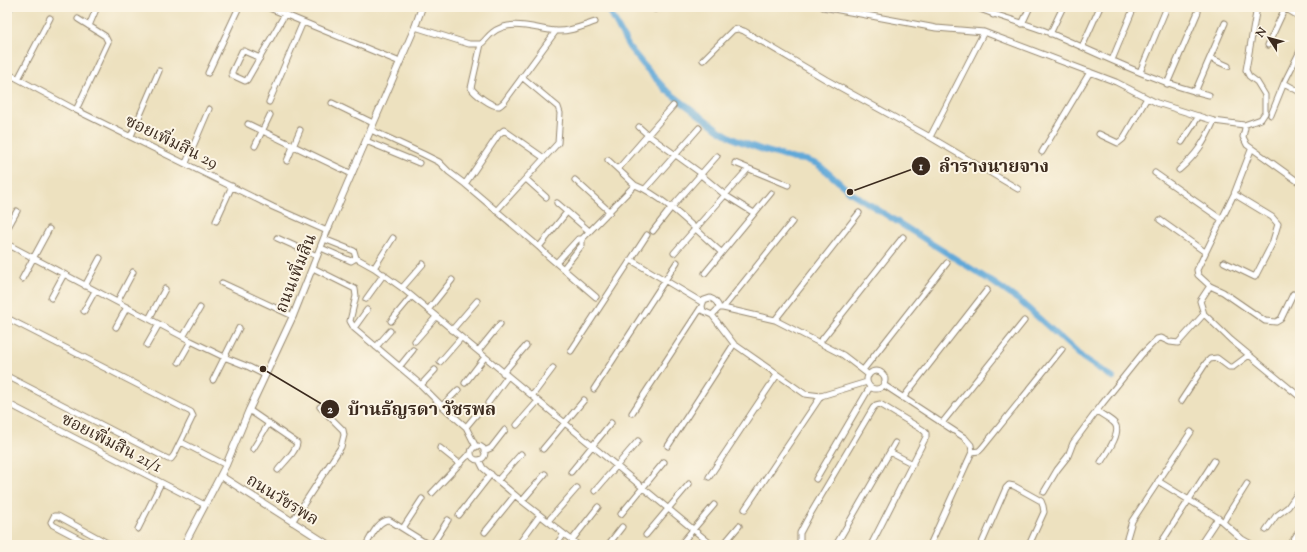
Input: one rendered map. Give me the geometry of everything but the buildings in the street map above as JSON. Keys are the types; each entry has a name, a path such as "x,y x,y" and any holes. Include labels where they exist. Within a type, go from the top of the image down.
{"street":[{"path":"89,26 98,7"},
{"path":"208,73 239,7"},
{"path":"267,7 400,62"},
{"name":"ถนนเพิ่มสิน","path":"184,545 221,476 249,410 293,316 327,231 415,27 422,7"},
{"path":"823,7 936,28 984,32 1116,82 1158,103 1214,121 1244,124 1261,119 1264,113 1266,95 1257,82 1249,76 1246,70 1257,7"},
{"path":"975,7 993,15 1050,34 1167,84 1209,95"},
{"path":"993,15 996,7"},
{"path":"1022,24 1030,7"},
{"path":"1050,34 1063,7"},
{"path":"1082,47 1100,7"},
{"path":"1112,60 1134,7"},
{"path":"1140,72 1168,7"},
{"path":"1268,45 1285,8 1300,17"},
{"path":"1167,84 1198,12"},
{"path":"260,58 246,51 242,51 232,75 246,81 267,48 285,14"},
{"path":"18,79 50,18"},
{"path":"76,110 108,42 105,36 78,19"},
{"path":"269,102 303,22"},
{"path":"556,31 501,105 495,106 474,93 471,88 481,44 492,33 506,27 524,25 556,31 572,29 595,22"},
{"path":"1195,92 1225,23"},
{"path":"415,27 468,44 481,44"},
{"path":"703,60 733,30 738,29 744,31 825,79 930,136 1018,188"},
{"path":"930,136 984,32"},
{"path":"1271,115 1284,83 1300,52"},
{"path":"1210,58 1228,66"},
{"path":"131,136 159,71"},
{"path":"1042,152 1090,72"},
{"name":"ซอยเพิ่มสิน 29","path":"8,75 76,110 327,231"},
{"path":"496,211 558,143 560,113 558,107 522,77"},
{"path":"1284,83 1300,92"},
{"path":"1099,134 1118,143 1123,140 1147,98"},
{"path":"332,102 373,123"},
{"path":"618,169 673,106"},
{"path":"186,163 209,109"},
{"path":"255,146 270,115"},
{"path":"1182,142 1199,116"},
{"path":"1179,170 1193,157 1206,138 1214,121"},
{"path":"248,124 352,174"},
{"path":"1244,124 1245,128 1243,138 1251,150 1300,183"},
{"path":"639,127 725,195 754,213"},
{"path":"645,189 699,128"},
{"path":"287,161 300,130"},
{"path":"371,130 439,162 596,297"},
{"path":"464,184 499,134 504,130 544,158"},
{"path":"366,141 419,163"},
{"path":"1251,150 1234,194 1197,270 1198,274 1210,286 1223,292 1266,320 1276,322 1281,319 1293,294"},
{"path":"653,230 717,156"},
{"path":"608,160 635,185 645,189 671,208 721,252"},
{"path":"734,163 747,170 788,185"},
{"path":"674,254 747,170"},
{"path":"1155,173 1221,219"},
{"path":"526,179 546,197"},
{"path":"575,180 610,212"},
{"path":"556,262 578,239 582,239 610,212 635,185"},
{"path":"216,221 232,186"},
{"path":"705,273 771,193"},
{"path":"1224,262 1255,277 1272,244 1278,224 1272,217 1234,194"},
{"path":"557,203 589,231"},
{"path":"7,229 17,211"},
{"path":"539,247 567,212"},
{"path":"775,320 859,213"},
{"path":"1160,220 1205,252"},
{"path":"712,315 721,308 792,222"},
{"path":"22,279 49,230"},
{"path":"571,351 647,235"},
{"path":"820,342 903,237"},
{"path":"277,238 317,256"},
{"path":"374,268 394,238"},
{"path":"324,239 354,251 356,258 384,274 402,288 712,545"},
{"path":"563,268 582,245 582,239"},
{"path":"7,244 224,358 249,367 265,375"},
{"path":"321,248 351,261 356,258"},
{"path":"85,286 100,258"},
{"path":"631,260 665,280 702,305 703,311 712,315 734,344 806,394 821,396 869,385"},
{"path":"594,389 676,262"},
{"path":"863,370 947,263"},
{"path":"402,288 423,264"},
{"path":"313,268 355,289 356,296 350,321 354,328 422,385 442,406 466,427 476,447"},
{"path":"117,302 133,272"},
{"path":"52,298 64,274"},
{"path":"366,299 384,274"},
{"path":"428,310 452,280"},
{"path":"222,283 293,316"},
{"path":"1210,286 1200,302 1204,314 1249,355 1300,397"},
{"path":"149,319 165,289"},
{"path":"903,398 987,290"},
{"path":"84,311 95,291"},
{"path":"391,320 411,297"},
{"path":"632,412 704,300 707,299 714,299 721,308 775,320 843,355 869,375"},
{"path":"452,330 477,301"},
{"path":"116,327 127,307"},
{"path":"183,337 200,308"},
{"path":"354,328 367,310"},
{"path":"1044,492 1057,470 1068,456 1073,443 1142,354 1157,339 1161,338 1170,342 1178,343 1204,314"},
{"path":"415,341 436,317"},
{"path":"7,318 191,412 193,416 174,455 171,459 168,459 7,376"},
{"path":"942,423 1024,320"},
{"path":"147,345 158,324"},
{"path":"478,351 500,324"},
{"path":"213,380 239,328"},
{"path":"376,347 390,331"},
{"path":"440,362 461,338"},
{"path":"179,362 192,341"},
{"path":"668,446 734,344"},
{"path":"488,403 526,346"},
{"path":"972,452 979,451 982,448 1062,349"},
{"path":"400,366 413,350"},
{"path":"1181,401 1206,363 1210,360 1217,358 1229,367 1234,367 1249,355"},
{"path":"465,383 485,357"},
{"path":"532,396 553,368"},
{"path":"422,385 435,370"},
{"path":"876,371 882,373 884,377 884,385 876,389 869,385 867,379 869,375 876,371"},
{"path":"709,477 778,375"},
{"path":"816,478 869,385"},
{"path":"884,385 965,438 971,445 972,452 930,545"},
{"path":"442,406 458,390"},
{"path":"745,509 821,396"},
{"path":"543,449 584,400"},
{"path":"517,425 538,401"},
{"name":"ซอยเพิ่มสิน 21/1","path":"7,403 205,505"},
{"path":"800,545 800,533 808,518 876,405 880,404 923,430 926,433 926,437 871,545"},
{"path":"292,522 343,442 343,430 320,407"},
{"path":"466,427 481,409"},
{"path":"249,410 296,443 293,452 278,470"},
{"path":"1097,411 1115,424 1117,428 1114,440 1101,462"},
{"path":"253,449 269,423"},
{"path":"571,472 611,423"},
{"path":"484,451 491,448 506,430"},
{"path":"1140,545 1126,543 1132,521 1190,432"},
{"path":"595,491 638,441"},
{"path":"181,442 226,465"},
{"path":"836,545 896,443"},
{"path":"476,447 482,448 484,451"},
{"path":"432,493 466,457 471,454 472,450 476,447"},
{"path":"440,448 460,464"},
{"path":"479,460 483,458 484,451"},
{"path":"890,452 912,464"},
{"path":"471,454 475,459 479,460 483,468 578,545"},
{"path":"498,480 521,454"},
{"path":"1158,545 1161,543 1214,461"},
{"path":"621,514 664,462"},
{"path":"459,515 491,474"},
{"path":"522,501 545,474"},
{"name":"ถนนวัชรพล","path":"221,476 329,545"},
{"path":"1158,481 1218,518 1253,545"},
{"path":"138,529 161,483"},
{"path":"646,535 689,484"},
{"path":"1223,522 1247,484"},
{"path":"981,545 1006,488 1009,485 1014,486 1041,501 1043,506 1044,512 1029,545"},
{"path":"548,521 577,488"},
{"path":"1266,530 1276,516 1288,507 1300,490"},
{"path":"485,532 515,495"},
{"path":"403,528 422,499"},
{"path":"680,545 714,505"},
{"path":"572,540 598,507"},
{"path":"518,545 540,515"},
{"path":"91,545 51,524 54,516 58,516 111,545"},
{"path":"1200,545 1218,518"},
{"path":"366,545 381,522 385,520 389,520 431,545 448,520"},
{"path":"723,545 739,526"},
{"path":"608,545 622,527"},
{"path":"1290,545 1300,530"},
{"path":"556,545 564,534"},
{"path":"1238,545 1242,538"}],"waterway":[{"path":"607,7 629,47 666,90 719,130 736,140 763,150 817,164 850,192 994,283 1021,302 1083,358 1113,378"}],"place":[{"name":"ลำรางนายจาง","path":"850,192"},
{"name":"บ้านธัญรดา วัชรพล","path":"263,369"}]}
